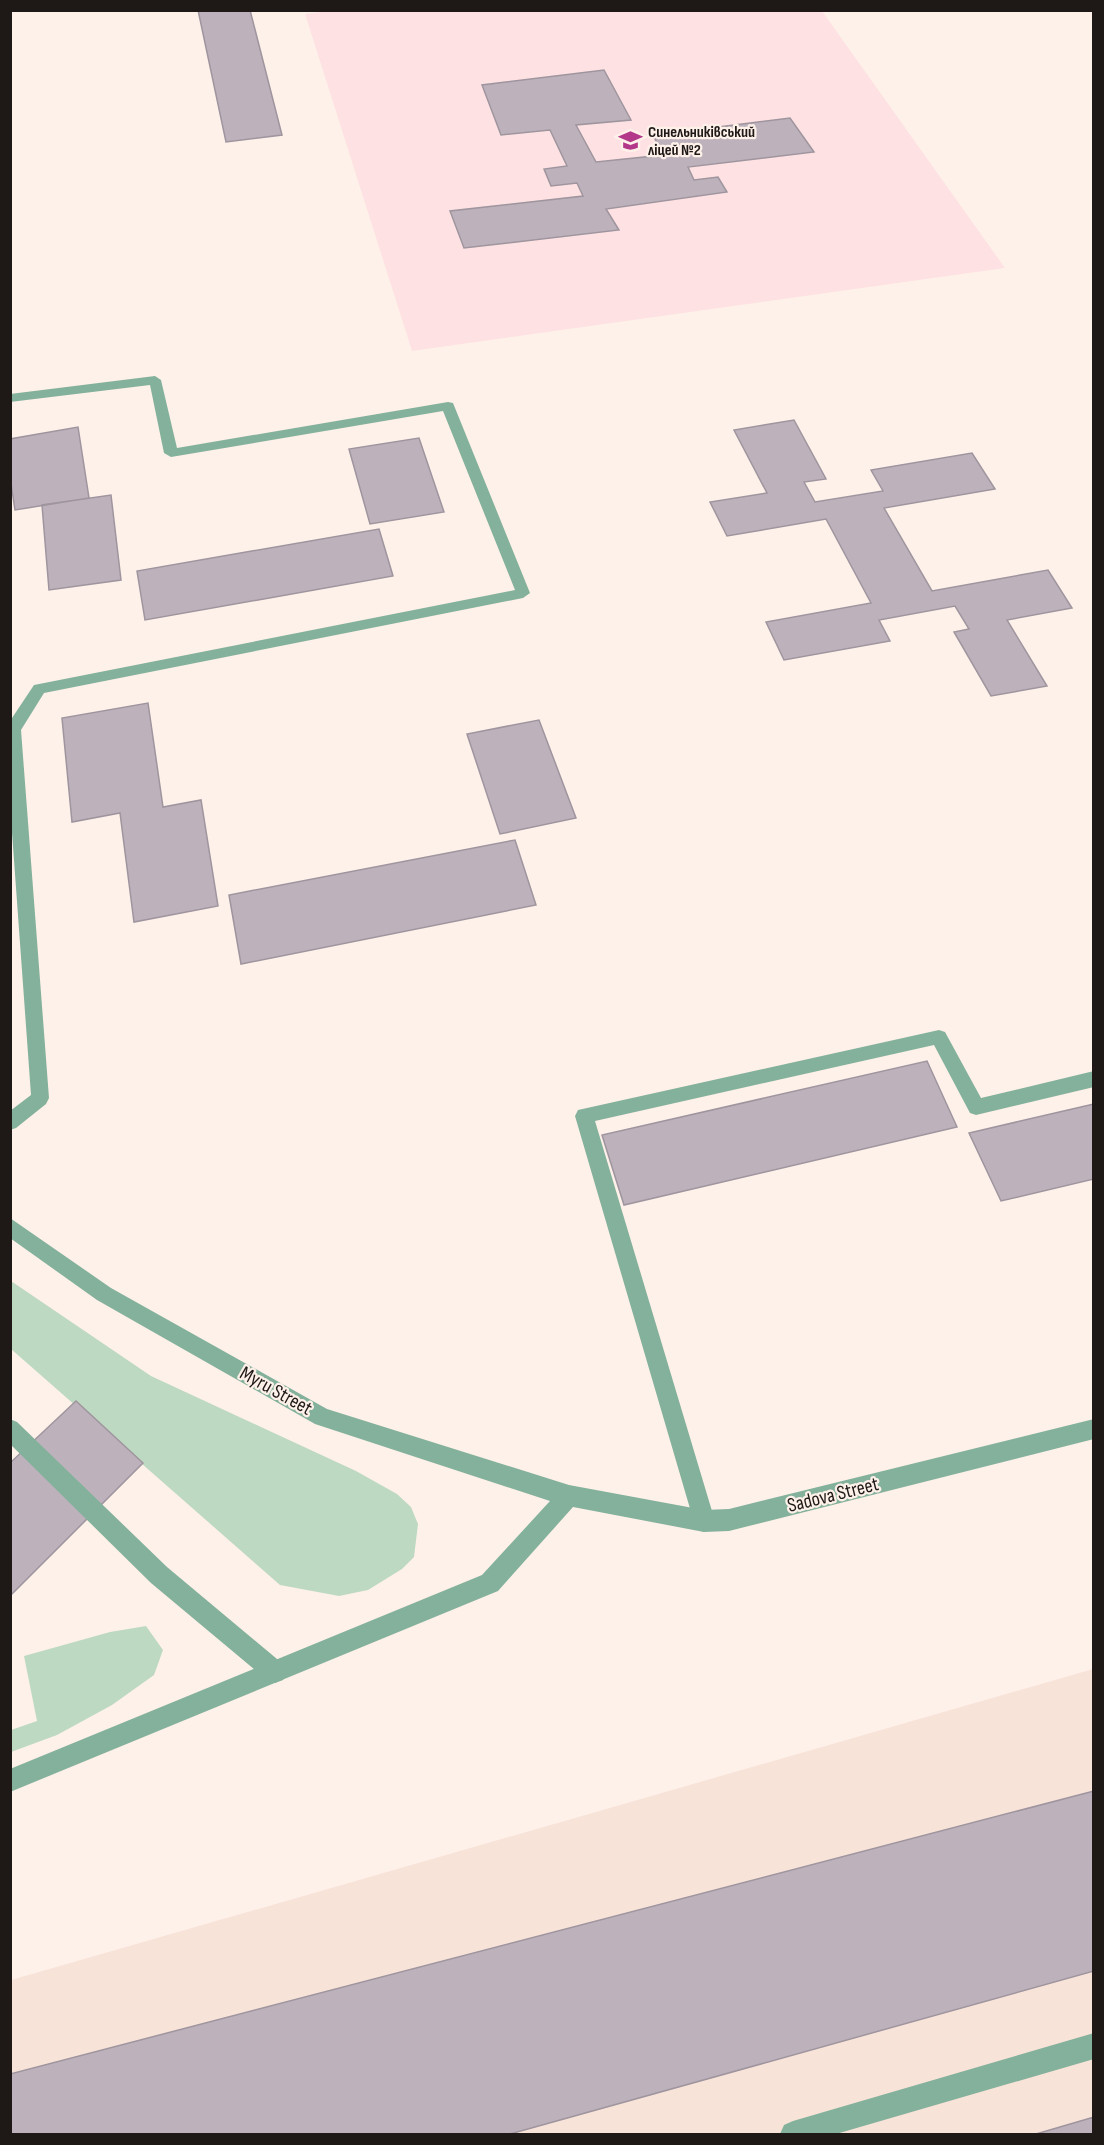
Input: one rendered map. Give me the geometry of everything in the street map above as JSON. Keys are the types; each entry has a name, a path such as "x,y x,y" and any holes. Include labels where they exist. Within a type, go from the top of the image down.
{"street":[{"path":"10,398 155,380 171,453 448,406 523,593 39,689 13,730 40,1098 10,1122"},
{"path":"704,1521 584,1116 939,1037 976,1107 1094,1079"},
{"name":"Myru Street","path":"10,1226 31,1244 104,1294 322,1417 569,1496"},
{"name":"Sadova Street","path":"569,1496 704,1521 729,1520 1094,1428"},
{"path":"10,1429 159,1575 275,1672"},
{"path":"10,1782 490,1583 569,1496"},
{"path":"793,2134 1094,2046"}],"shaded area":[{"name":"Синельниківський ліцей №2","path":"334,10 822,11 1005,268 412,351 305,14"},
{"path":"1093,1669 1093,2134 11,2134 11,1980"}],"green space":[{"path":"11,1281 151,1376 356,1471 397,1494 411,1507 418,1524 414,1557 402,1569 368,1590 339,1596 280,1585 11,1349"},
{"path":"146,1626 163,1650 154,1675 112,1705 57,1735 11,1752 11,1730 37,1721 24,1656 110,1632"}],"building":[{"path":"198,10 250,10 282,135 226,142"},
{"path":"604,70 631,120 576,125 596,162 663,155 653,135 790,118 814,152 688,167 694,180 718,177 727,192 606,209 619,230 464,248 450,211 583,196 577,183 551,186 544,169 567,166 550,130 501,135 482,85"},
{"path":"794,420 826,479 804,482 815,502 883,491 871,470 972,453 995,489 884,508 932,591 1048,570 1072,608 1007,620 1047,686 991,696 954,632 969,629 955,606 879,620 890,641 784,660 766,622 871,603 826,519 727,536 710,502 767,493 734,430"},
{"path":"78,427 89,498 15,510 10,477 10,439"},
{"path":"419,438 444,512 370,524 349,449"},
{"path":"111,495 121,580 49,590 42,505"},
{"path":"379,529 393,576 145,620 137,571"},
{"path":"148,703 163,807 201,800 218,906 134,922 120,813 72,822 62,718"},
{"path":"539,720 576,818 500,834 467,734"},
{"path":"515,840 536,905 241,964 229,895"},
{"path":"927,1061 957,1127 624,1205 602,1135"},
{"path":"1094,1104 1094,1179 1001,1201 969,1133"},
{"path":"76,1401 143,1463 10,1596 10,1463"},
{"path":"1094,1791 1094,1971 510,2134 10,2134 10,2074"},
{"path":"1094,2117 1094,2134 1036,2134"}],"place":[{"name":"Синельниківський ліцей №2","path":"630,141"}]}
